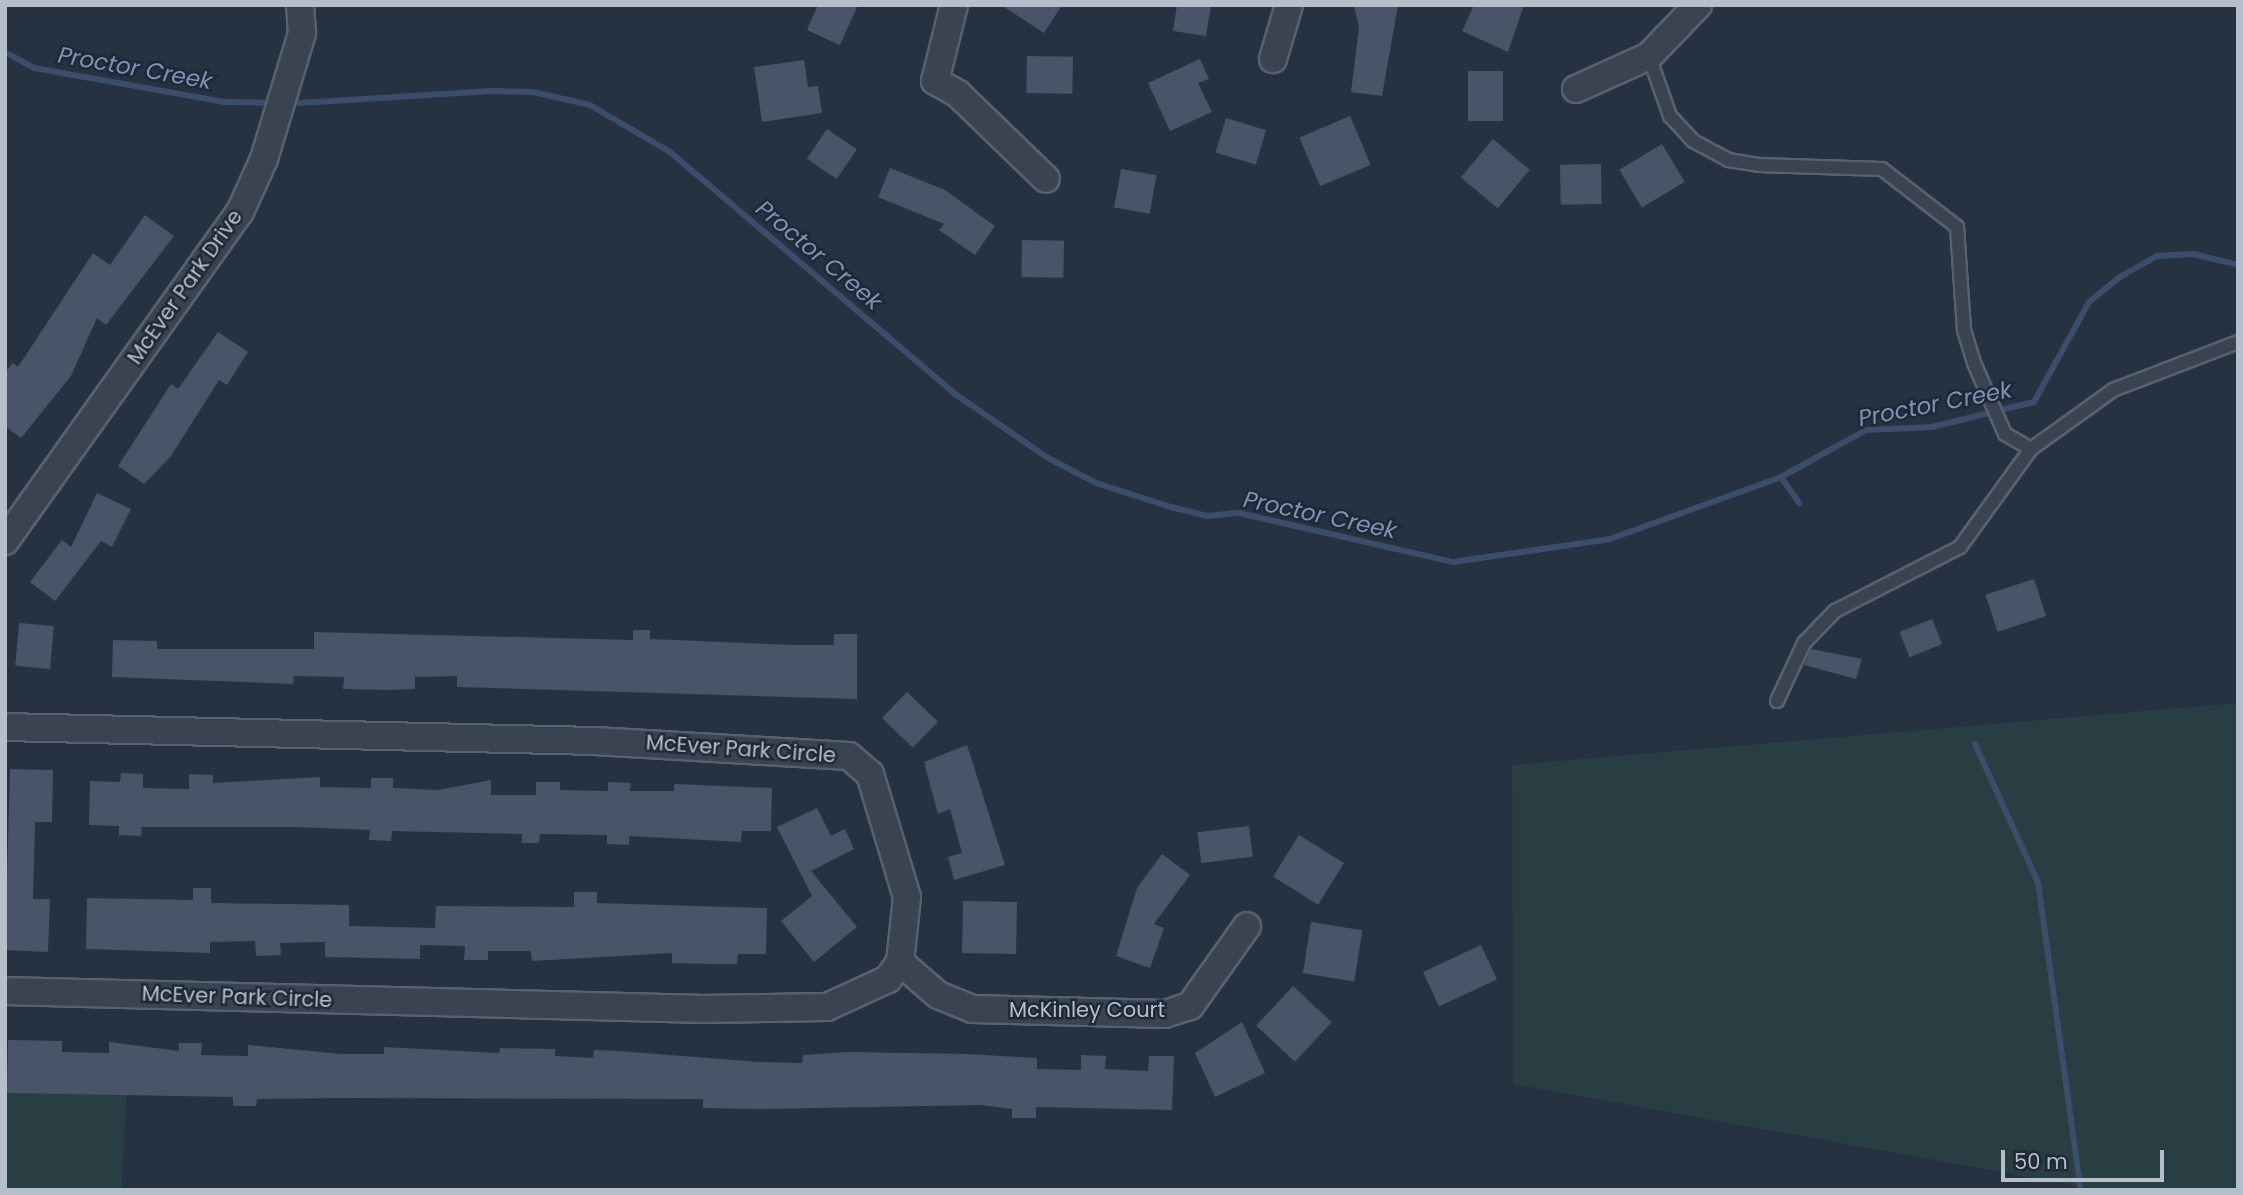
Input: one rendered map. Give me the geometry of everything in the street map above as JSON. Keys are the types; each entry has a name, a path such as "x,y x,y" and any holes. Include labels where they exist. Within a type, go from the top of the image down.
{"street":[{"name":"McEver Park Drive","path":"5,541 240,212 264,159 302,33 300,5"},
{"path":"954,5 935,81 958,94 1046,179"},
{"path":"1273,59 1289,5"},
{"path":"1576,89 1649,56 1698,5"},
{"name":"McEver Park Circle","path":"5,727 595,741 849,756 870,774 907,897 900,962 888,979 827,1007 5,991"},
{"name":"McKinley Court","path":"900,962 938,995 972,1009 1165,1014 1190,1006 1247,926"}],"lane":[{"path":"1649,56 1670,116 1693,141 1728,160 1759,165 1882,169 1957,227 1964,330 2001,425 2032,449"},
{"path":"1777,701 1804,643 1835,611 1960,547 2032,449 2113,390 2238,342"}],"green space":[{"path":"2238,703 2238,1190 2100,1190 1513,1084 1512,765"},
{"path":"5,1064 128,1070 122,1190 5,1190"}],"building":[{"path":"818,5 858,5 840,45 807,30"},
{"path":"1001,5 1062,5 1044,33"},
{"path":"1177,5 1211,5 1206,36 1173,31"},
{"path":"1354,5 1398,5 1382,96 1351,92 1359,27"},
{"path":"1474,5 1524,5 1508,52 1462,31"},
{"path":"1027,56 1073,57 1072,94 1026,93"},
{"path":"1200,59 1209,79 1198,83 1212,112 1170,131 1148,83"},
{"path":"804,60 808,87 818,86 822,113 762,122 754,67"},
{"path":"1468,71 1503,71 1503,121 1468,121"},
{"path":"1350,116 1371,165 1320,186 1299,137"},
{"path":"1226,118 1266,130 1256,165 1215,152"},
{"path":"827,129 857,149 837,179 807,159"},
{"path":"1493,139 1530,170 1498,208 1461,177"},
{"path":"1662,144 1685,182 1642,207 1619,170"},
{"path":"1601,164 1602,204 1561,205 1560,165"},
{"path":"890,168 945,190 995,226 975,255 939,230 944,224 878,197"},
{"path":"1121,169 1156,175 1150,214 1114,207"},
{"path":"145,215 174,236 106,325 97,318 71,376 21,438 5,426 5,372 13,363 18,367 93,253 110,265"},
{"path":"1022,240 1064,241 1063,278 1021,277"},
{"path":"218,332 248,352 227,385 219,380 171,456 144,484 118,466 171,384 178,389"},
{"path":"97,493 131,509 112,547 101,541 55,601 30,582 62,540 71,547"},
{"path":"2034,579 2046,616 1998,632 1985,595"},
{"path":"1932,619 1942,644 1910,657 1900,632"},
{"path":"19,623 54,626 50,669 15,666"},
{"path":"633,630 650,630 650,639 792,645 834,645 834,634 857,634 857,699 457,687 457,676 415,677 415,689 389,690 343,689 344,677 294,676 293,684 112,677 113,640 157,641 157,649 314,649 314,632 633,640"},
{"path":"1811,649 1862,659 1856,679 1804,665"},
{"path":"907,692 938,722 913,748 882,718"},
{"path":"967,745 1005,865 954,880 948,857 962,853 950,809 938,814 924,762"},
{"path":"10,769 53,770 52,822 35,822 33,899 50,899 48,952 5,950"},
{"path":"121,773 143,774 143,788 189,789 189,774 213,775 213,783 320,777 320,787 371,788 371,778 393,778 393,788 438,790 491,780 491,795 536,795 536,782 560,782 560,790 608,791 608,782 631,783 630,791 674,791 674,784 772,788 771,831 742,831 741,842 629,836 629,845 607,844 607,835 540,834 539,843 522,843 522,834 392,831 391,841 369,840 370,830 296,827 142,827 141,836 119,835 119,826 89,825 90,781 120,782"},
{"path":"817,808 831,836 845,829 854,849 811,871 857,927 814,962 781,921 812,896 777,827"},
{"path":"1249,826 1253,857 1201,863 1197,832"},
{"path":"1299,835 1344,863 1318,905 1273,877"},
{"path":"1162,854 1190,875 1154,924 1164,928 1150,968 1116,956 1137,888"},
{"path":"193,888 211,888 211,903 349,905 349,926 435,928 436,906 574,907 574,892 597,892 597,903 767,908 766,954 738,954 737,964 713,964 672,963 672,953 532,961 531,951 488,951 488,960 464,960 465,946 420,945 420,959 325,957 325,942 280,943 281,955 256,956 255,941 210,942 210,953 86,949 87,898 193,900"},
{"path":"963,901 1017,902 1016,954 962,953"},
{"path":"1311,922 1362,930 1354,981 1303,973"},
{"path":"1481,945 1497,979 1439,1006 1423,972"},
{"path":"1293,986 1332,1022 1295,1062 1256,1025"},
{"path":"1242,1022 1265,1073 1215,1097 1195,1053"},
{"path":"8,1040 62,1041 62,1052 109,1053 109,1042 179,1051 179,1043 202,1043 201,1055 248,1056 248,1045 341,1054 384,1054 384,1047 499,1053 500,1048 555,1049 555,1056 593,1058 594,1050 802,1063 803,1055 847,1052 967,1054 1037,1058 1037,1069 1081,1070 1081,1055 1106,1056 1105,1069 1148,1071 1149,1056 1174,1056 1172,1110 1036,1107 1036,1118 1012,1118 1012,1109 981,1105 758,1109 703,1108 703,1099 340,1098 257,1099 256,1106 233,1106 233,1097 7,1093"}],"waterway":[{"name":"Proctor Creek","path":"5,52 34,68 224,102 263,103"},
{"name":"Proctor Creek","path":"300,103 491,91 533,92 590,105 670,152 958,396 1048,458 1096,483 1171,507 1208,516 1239,513 1453,562 1610,539 1781,477 1866,430 1932,427 2034,402 2089,302 2120,277 2157,256 2193,254 2238,265"},
{"path":"1781,477 1799,503"},
{"path":"1975,744 2038,882 2081,1190"}]}
